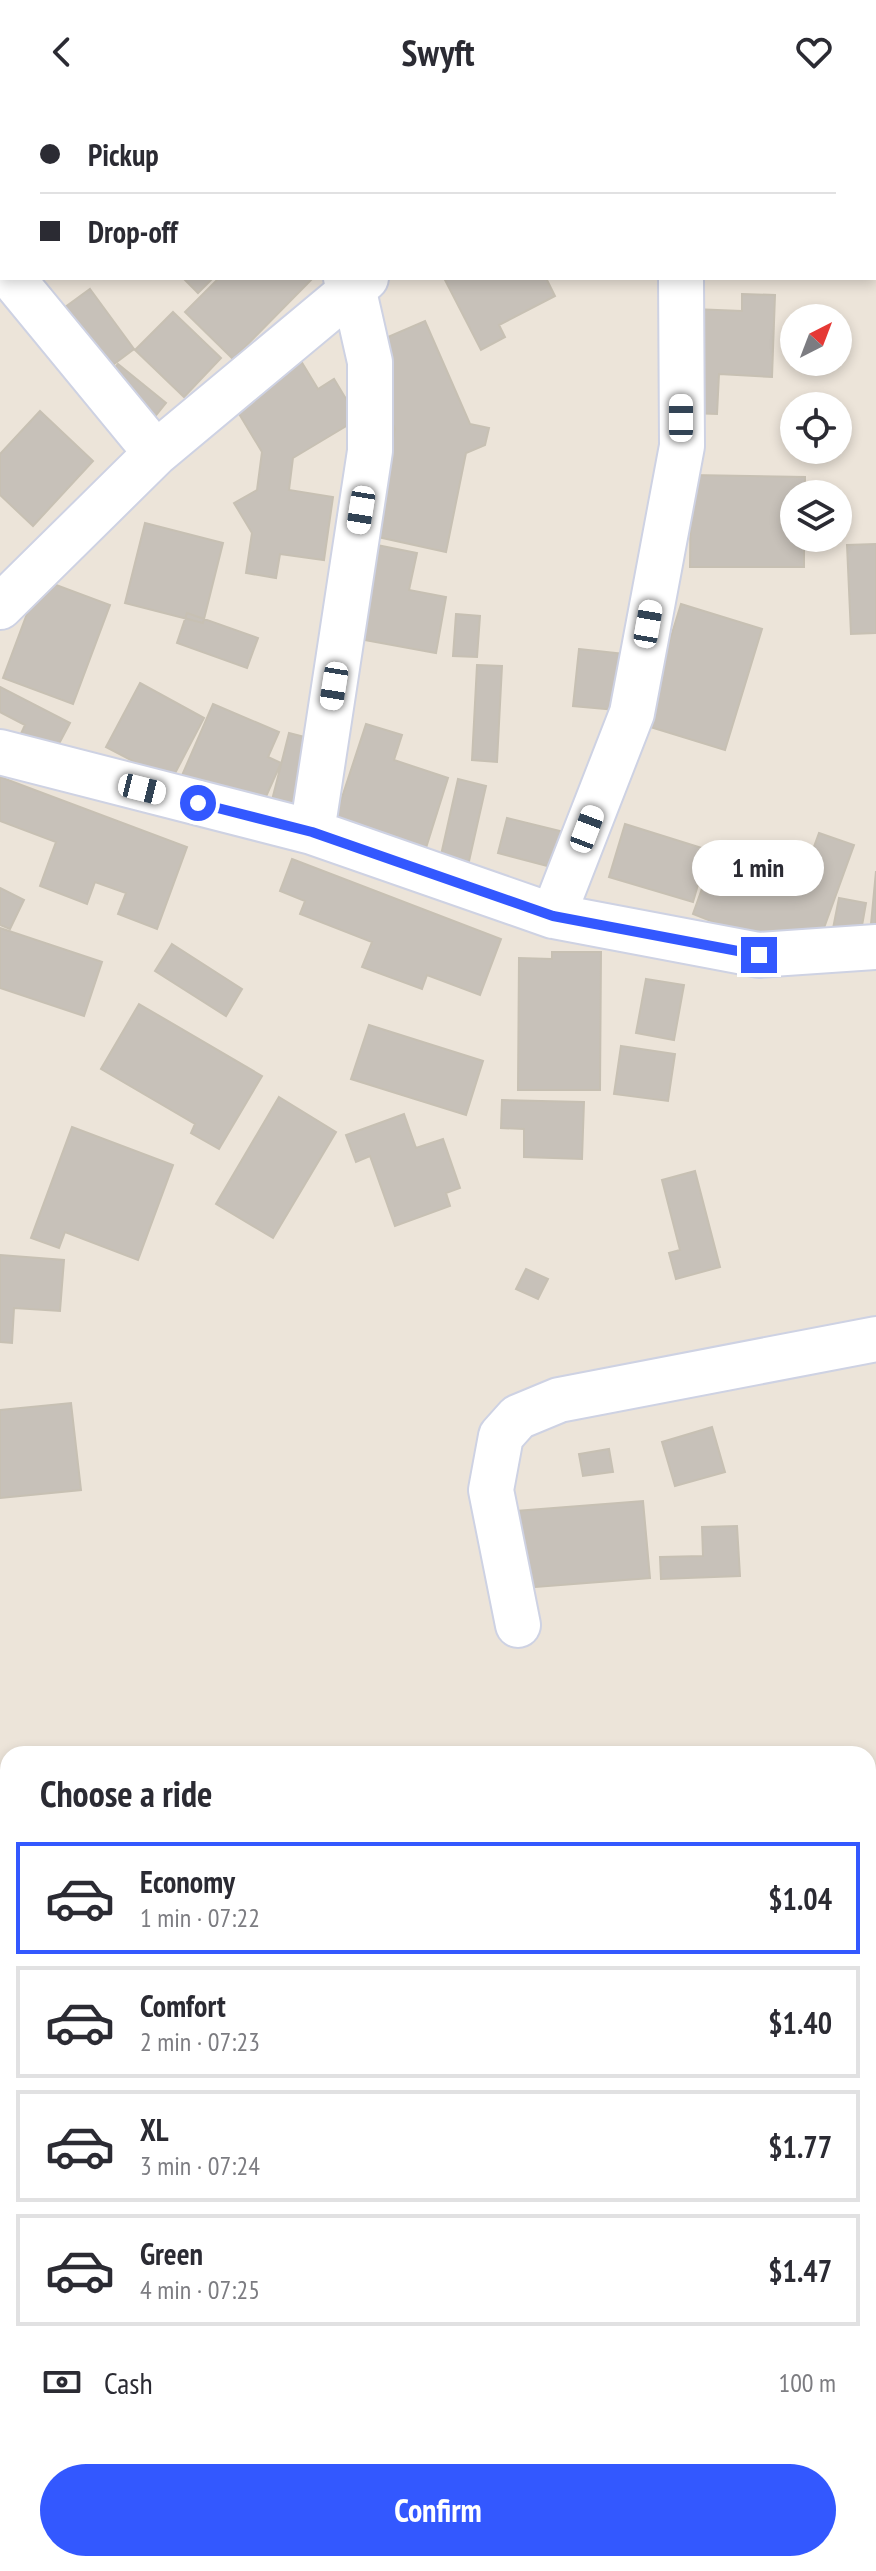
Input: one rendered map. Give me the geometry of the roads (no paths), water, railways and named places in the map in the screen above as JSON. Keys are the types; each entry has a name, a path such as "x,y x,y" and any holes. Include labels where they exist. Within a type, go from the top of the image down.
{"street":[{"path":"14,280 156,453"},
{"path":"553,916 632,713 682,446 681,280"},
{"path":"0,607 156,453 355,281"},
{"path":"312,832 370,451 370,362 355,281"},
{"path":"0,752 312,832 553,916 759,955 876,947"},
{"path":"518,1625 491,1490 501,1436 518,1417 559,1400 876,1339"}]}
